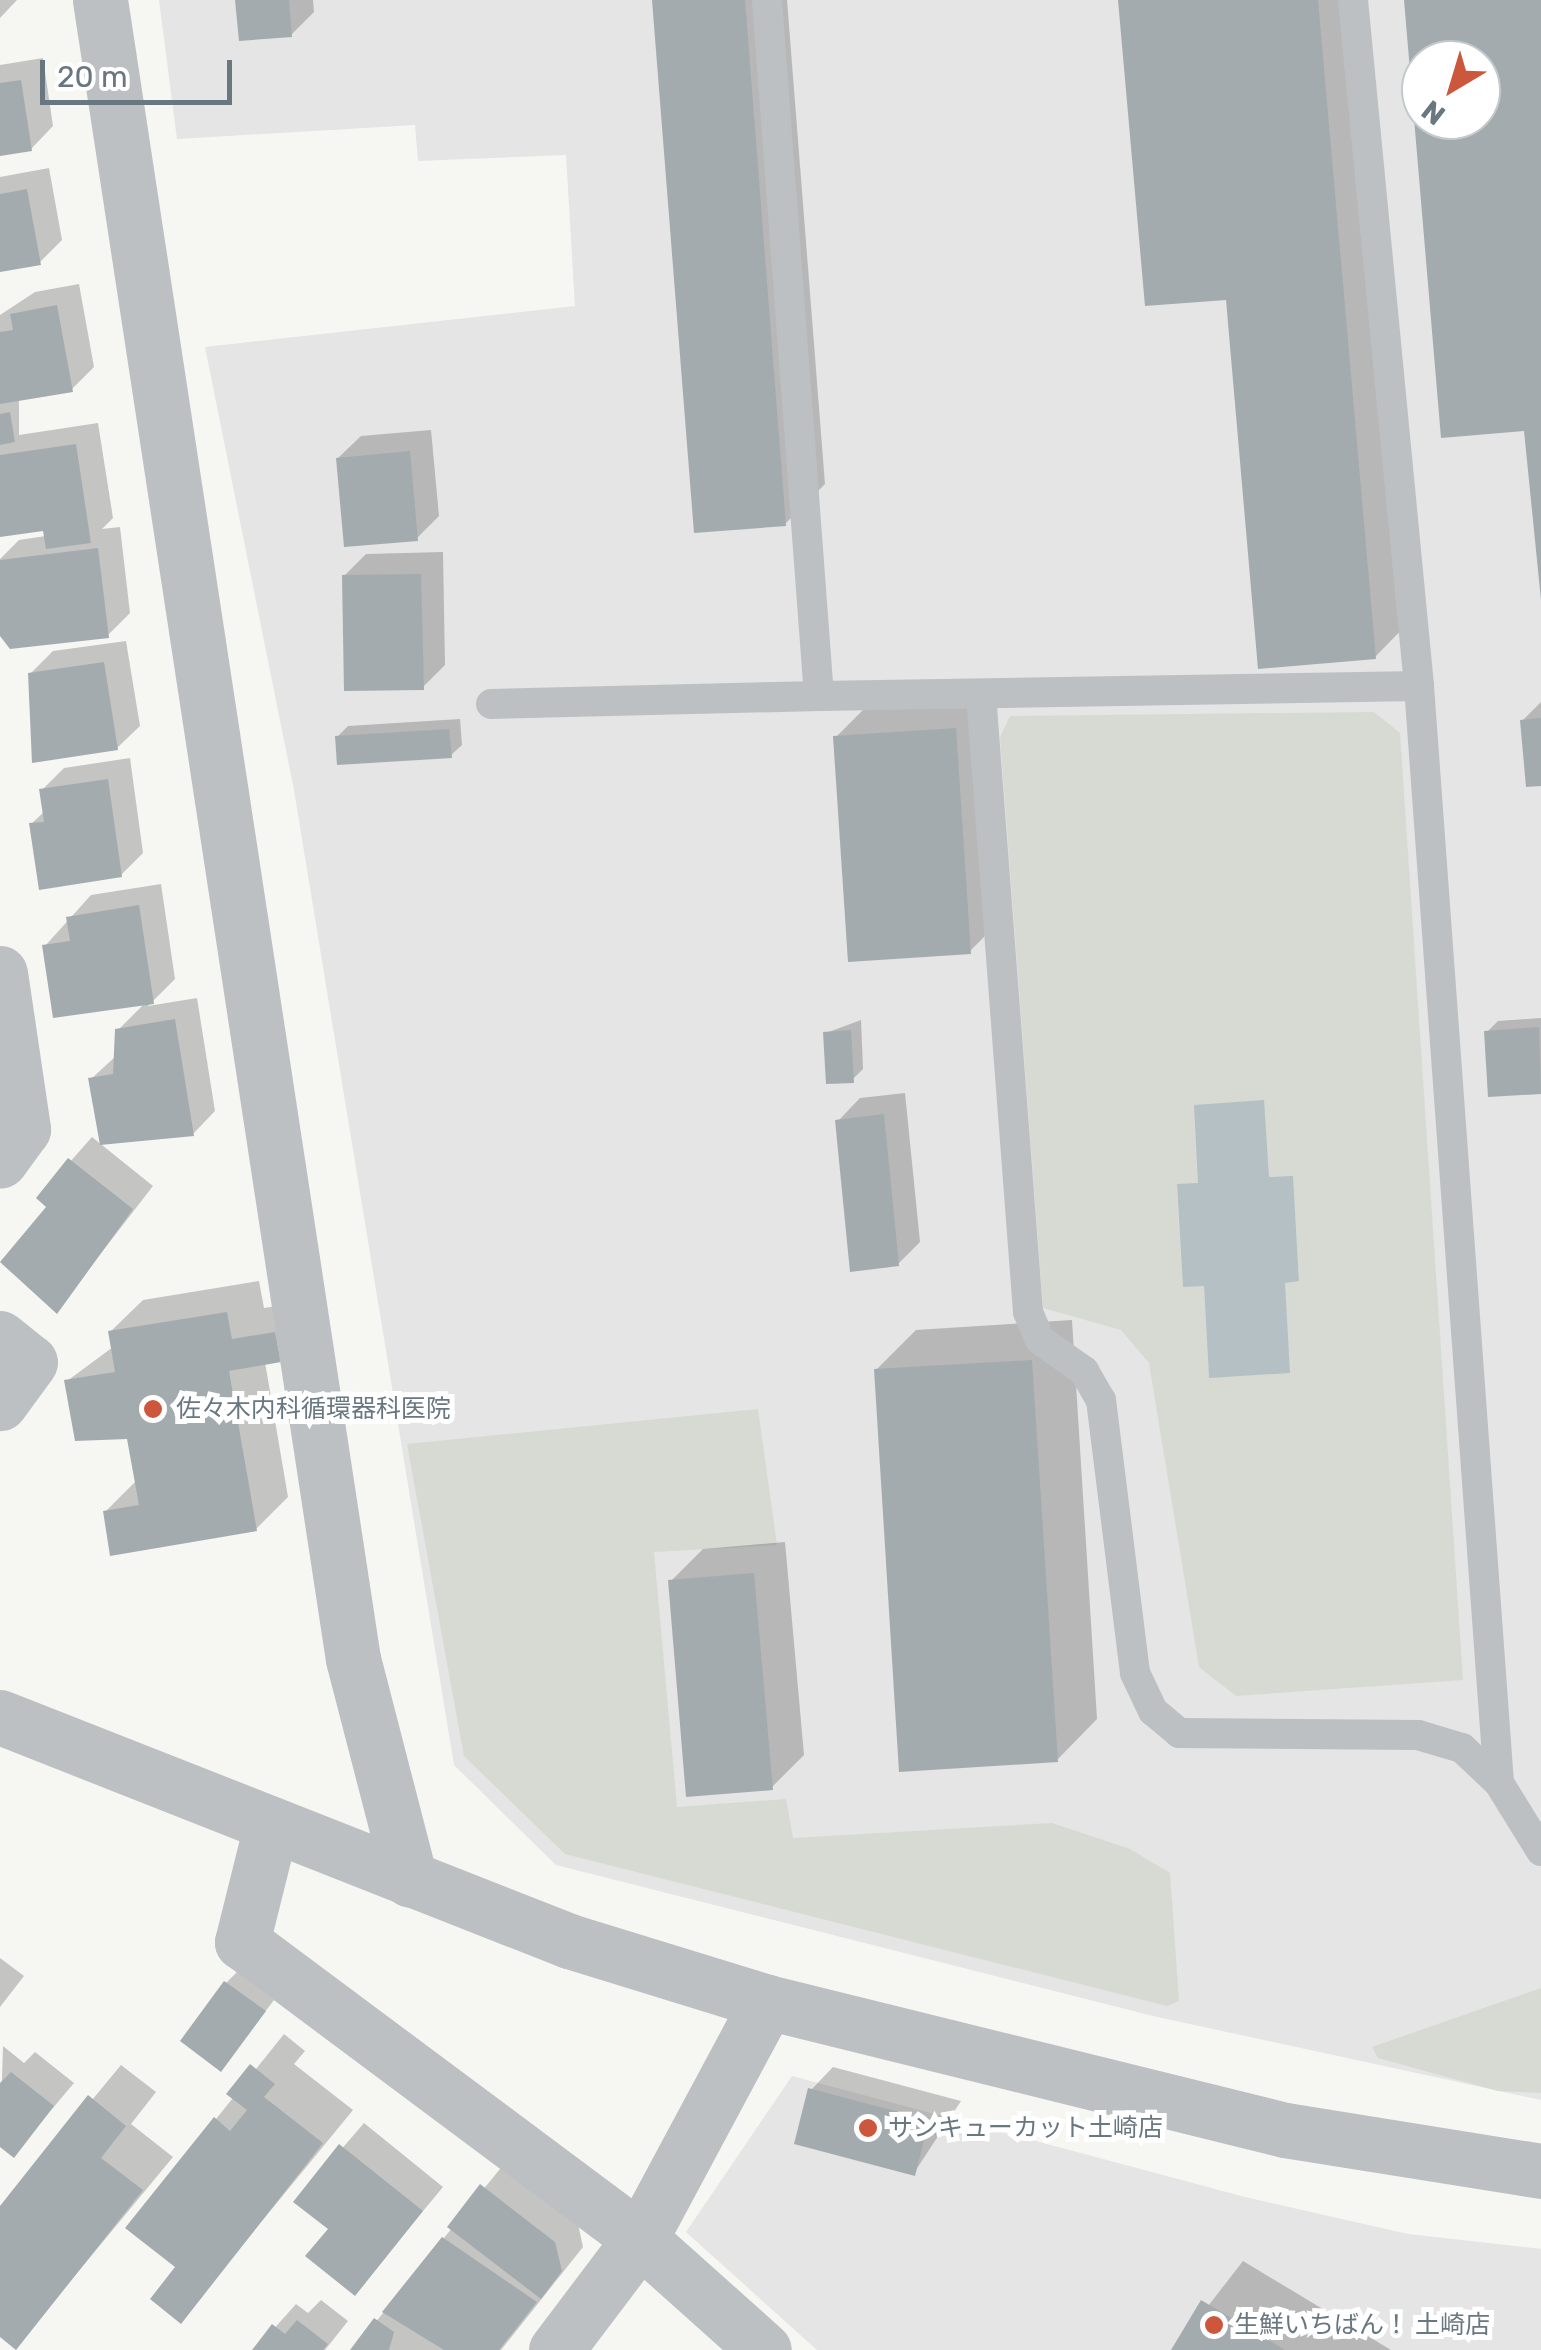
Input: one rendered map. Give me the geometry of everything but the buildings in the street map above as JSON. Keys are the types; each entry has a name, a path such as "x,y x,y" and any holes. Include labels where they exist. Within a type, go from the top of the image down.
{"street":[{"path":"100,0 353,1659 410,1880"},
{"path":"0,972 23,1129 0,1161"},
{"path":"0,1338 30,1362 0,1403"},
{"path":"0,1717 410,1880 767,2002 1285,2130 1541,2171"},
{"path":"270,1826 242,1942 640,2239 764,2350"},
{"path":"556,2350 640,2239 767,2002"}],"lane":[{"path":"767,0 818,696"},
{"path":"1353,0 1420,686 1499,1783"},
{"path":"491,704 1420,686"},
{"path":"981,694 1028,1312 1040,1340 1084,1370 1101,1400 1135,1673 1153,1712 1179,1733 1418,1735 1462,1748 1499,1783 1541,1851"}],"shaded area":[{"path":"159,0 1541,0 1541,2100 1153,2016 556,1865 454,1765 294,790 205,347 575,306 566,155 418,161 415,125 177,139"},
{"path":"1374,712 1400,733 1463,1680 1236,1696 1199,1667 1149,1363 1121,1330 1043,1308 1000,737 1010,716","holes":["1293,1177 1299,1281 1285,1282 1209,1378 1204,1285 1183,1286 1177,1185"]},
{"path":"1264,1100 1269,1177 1293,1176 1299,1281 1285,1283 1290,1373 1209,1378 1204,1286 1183,1287 1177,1184 1198,1183 1194,1105"},
{"path":"758,1409 777,1545 654,1552 677,1807 786,1799 793,1838 1052,1823 1130,1849 1170,1873 1179,2001 1167,2006 565,1854 464,1756 407,1444"},
{"path":"1541,1988 1541,2093 1498,2091 1378,2058 1372,2047"},
{"path":"792,2076 1245,2197 1408,2234 1541,2249 1541,2350 817,2350 686,2232"}],"place":[{"name":"佐々木内科循環器科医院","path":"153,1409"},
{"name":"サンキューカット土崎店","path":"868,2128"},
{"name":"生鮮いちばん！ 土崎店","path":"1214,2325"}]}
